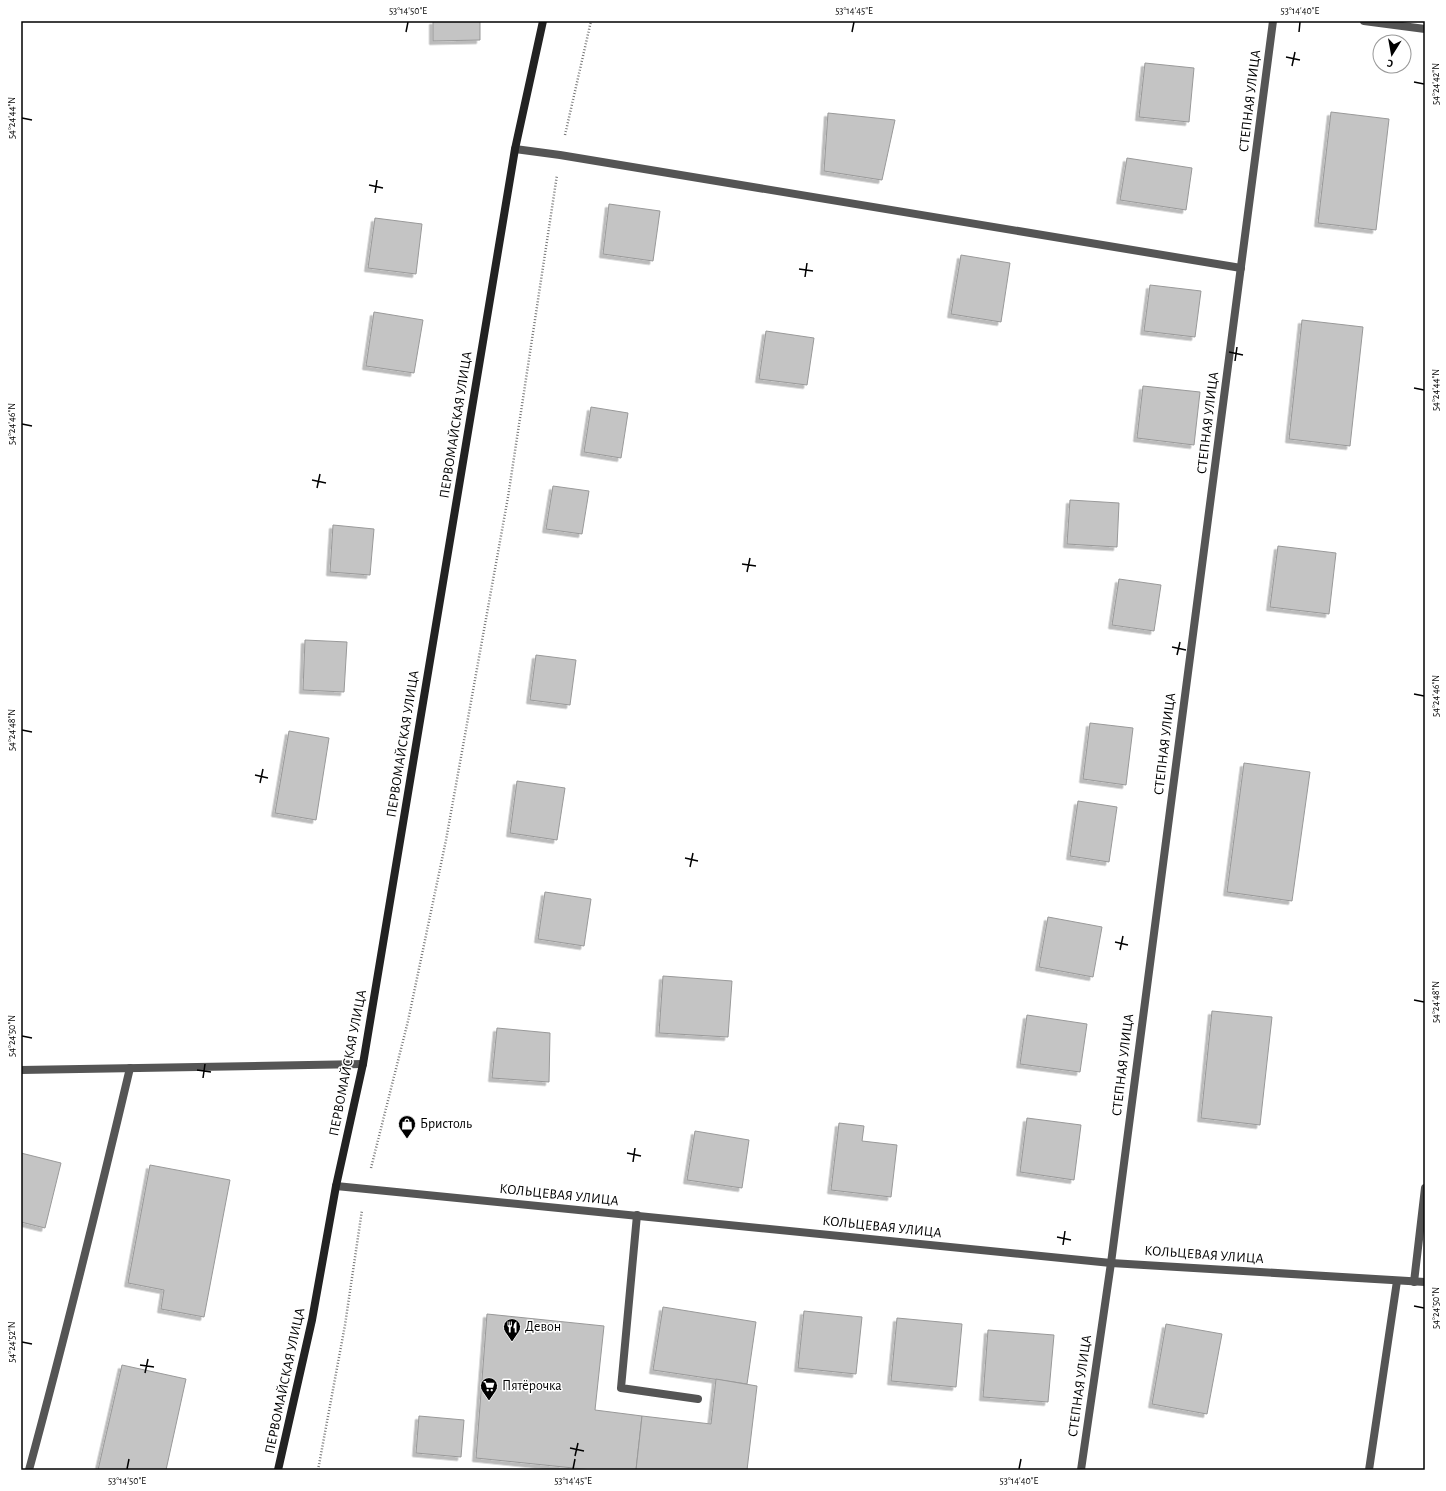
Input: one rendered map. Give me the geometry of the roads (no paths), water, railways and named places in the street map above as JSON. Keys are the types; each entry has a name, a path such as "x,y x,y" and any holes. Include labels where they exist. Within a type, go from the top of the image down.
{"street":[{"name":"ПЕРВОМАЙСКАЯ УЛИЦА","path":"278,1470 312,1320 336,1186 363,1064 515,149 543,21"},
{"name":"СТЕПНАЯ УЛИЦА","path":"1081,1470 1110,1263 1273,21"},
{"path":"1364,21 1425,29"},
{"path":"515,149 560,155 1241,268"},
{"path":"21,1070 363,1064"},
{"path":"29,1470 90,1233 130,1068"},
{"name":"КОЛЬЦЕВАЯ УЛИЦА","path":"336,1186 1110,1263 1425,1282"},
{"path":"1414,1282 1425,1188"},
{"path":"637,1215 621,1388 698,1399"},
{"path":"1370,1470 1398,1280"}],"place":[{"name":"Бристоль","path":"407,1139"},
{"name":"Девон","path":"512,1342"},
{"name":"Пятёрочка","path":"489,1401"}]}
